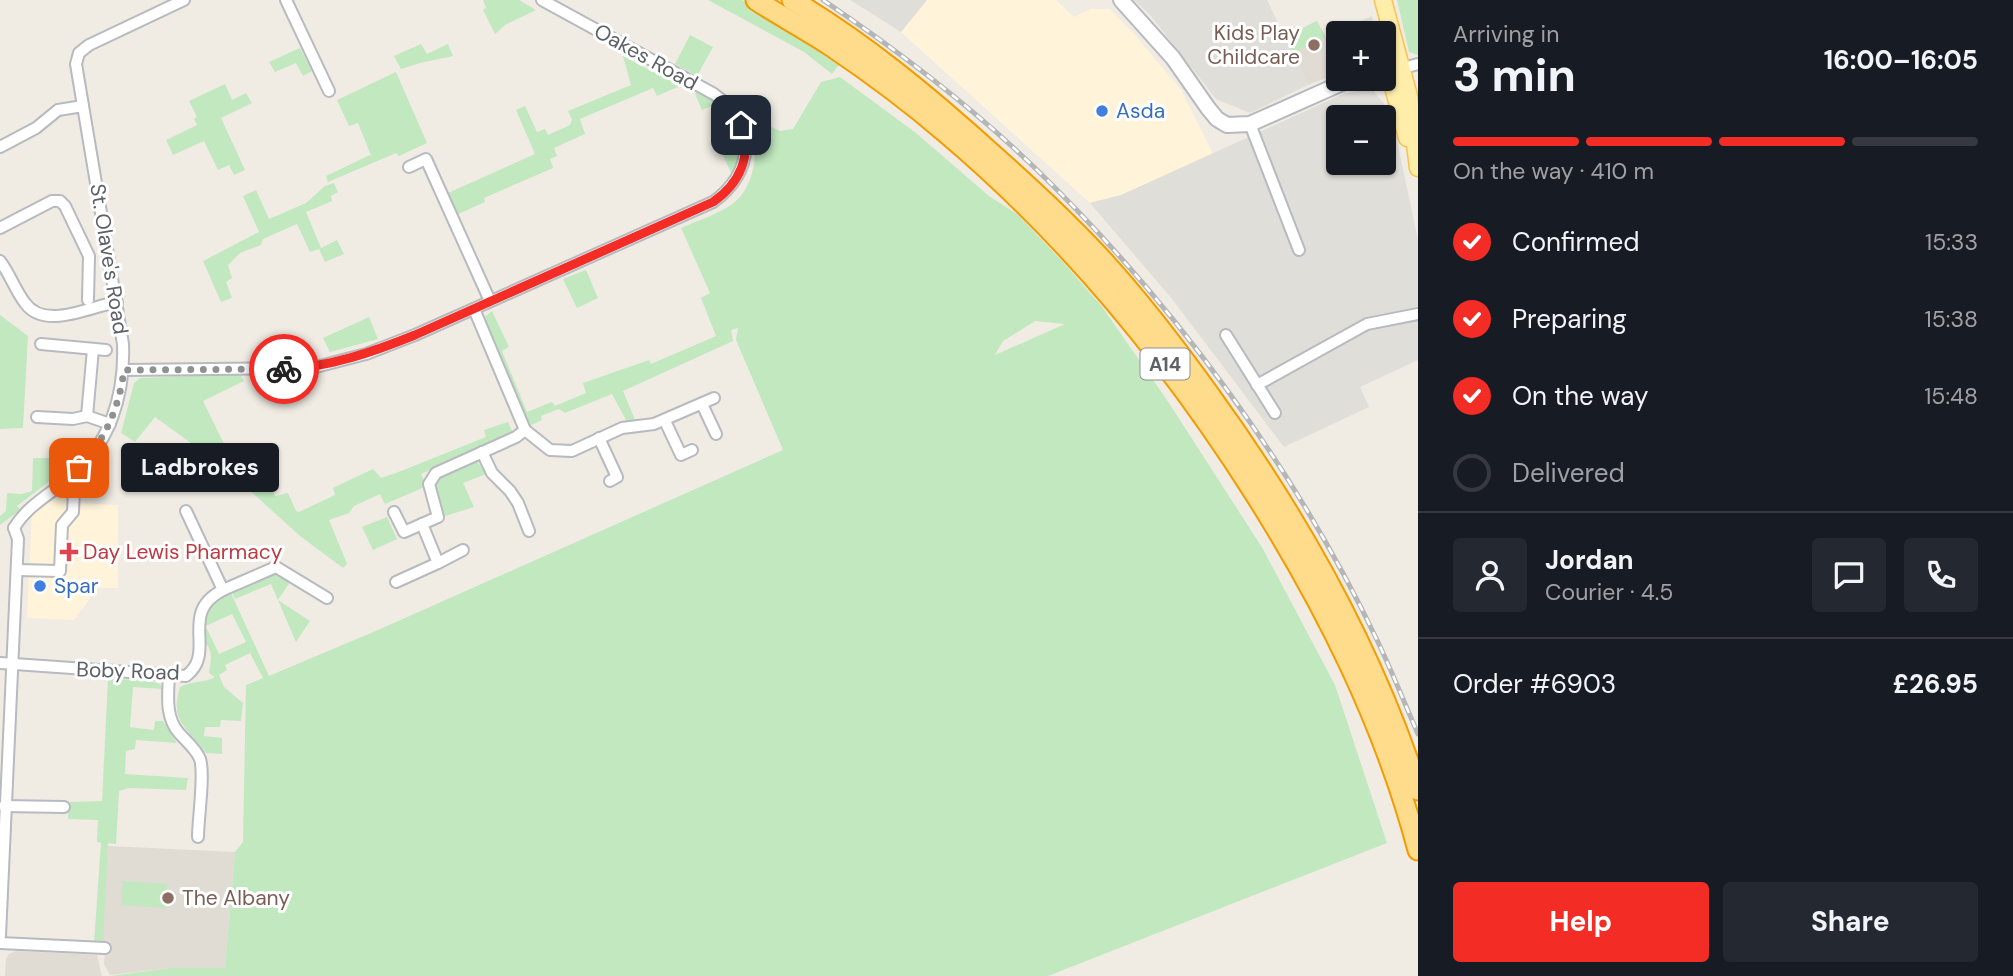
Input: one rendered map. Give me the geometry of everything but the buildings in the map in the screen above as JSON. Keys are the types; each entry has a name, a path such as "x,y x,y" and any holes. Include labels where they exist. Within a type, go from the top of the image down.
{"highway":[{"name":"A14","path":"756,0 830,45 946,132 1017,196 1081,261 1143,336 1229,454 1280,534 1326,614 1363,694 1391,765 1418,850"},
{"name":"A14","path":"792,0 855,43 943,110 1059,215 1152,318 1239,436 1296,524 1348,620 1377,683 1418,790"}],"main road":[{"path":"1377,0 1380,21"},
{"path":"1383,0 1404,71 1418,168"},
{"path":"1404,71 1418,174"}],"street":[{"name":"St. Olave's Road","path":"14,528 23,513 72,476 86,460 110,424 118,403 124,370 117,302 76,64 83,49 184,0"},
{"path":"286,0 329,91"},
{"name":"Oakes Road","path":"124,370 312,368 366,355 713,202 736,181 744,165 746,148 743,130 730,106 714,94 542,0"},
{"path":"1120,1 1173,58 1217,119 1227,125 1250,124 1326,91"},
{"path":"0,147 36,128 58,110 83,106"},
{"path":"1250,124 1299,250"},
{"path":"409,167 426,159 490,301"},
{"path":"0,228 52,201 60,201 84,234 89,256 88,300"},
{"path":"0,261 22,300 33,311 67,316 117,302"},
{"path":"474,309 526,430 542,446 558,452 572,451 622,428 654,425 714,398"},
{"path":"1257,385 1367,324 1418,314"},
{"path":"1226,335 1275,413"},
{"path":"41,344 106,349"},
{"path":"87,416 93,349"},
{"path":"702,404 716,434"},
{"path":"37,417 73,419 87,416 110,424"},
{"path":"665,421 681,455 692,450"},
{"path":"394,512 404,532 438,517 429,484 436,473 526,430"},
{"path":"599,438 617,477 610,481"},
{"path":"482,452 492,473 518,503 529,531"},
{"path":"17,570 60,571 62,525 73,512 74,489"},
{"path":"186,511 223,590"},
{"path":"422,524 438,563"},
{"path":"0,936 6,664 17,611 18,539 14,528 1,530"},
{"path":"396,582 463,550"},
{"name":"Boby Road","path":"6,664 186,676 198,663 200,610 205,601 223,590 276,567 327,598"},
{"path":"169,675 168,705 172,720 177,730 196,751 201,763 198,837"},
{"path":"4,806 64,807"},
{"path":"0,943 105,948"}],"shaded area":[{"path":"850,0 927,0 901,32"},
{"path":"927,0 1056,0 1074,17 1091,9 1110,9 1181,90 1213,154 1121,195 1090,203 901,32"},
{"path":"1134,0 1267,0 1308,85 1250,113 1216,99 1150,15"},
{"name":"Kids Play Childcare","path":"1317,21 1326,37 1326,78 1308,85 1285,37"},
{"path":"1374,91 1385,105 1326,105 1326,175 1396,175 1396,136 1418,240 1418,360 1360,387 1369,407 1284,447 1172,299 1090,203 1121,195 1343,94"},
{"path":"61,495 78,503 118,505 118,588 98,588 74,620 27,618 32,513"},
{"name":"The Albany","path":"108,846 235,852 225,968 171,968 110,975 104,964 105,945 101,944"},
{"path":"16,951 97,955 102,976 5,976 6,959"}],"green space":[{"path":"483,0 519,0 536,10 505,25 495,34 483,10 486,8"},
{"path":"708,0 742,0 839,65 832,74 804,52"},
{"path":"1397,0 1418,0 1418,55 1409,52"},
{"path":"1317,21 1325,37 1293,53 1285,37"},
{"path":"690,35 713,47 697,76 675,64"},
{"path":"421,44 427,54 448,44 453,56 401,69 394,56"},
{"path":"300,48 312,71 303,76 296,63 275,72 269,62"},
{"path":"623,56 680,86 657,96 653,88 580,119 585,134 554,148 557,156 550,159 553,168 484,198 485,202 458,214 448,193 535,154 516,110 525,106 537,132 545,129 548,135 570,125 572,120 568,111 631,85"},
{"path":"396,72 427,143 328,182 326,176 370,155 372,158 358,123 349,126 337,100"},
{"path":"840,77 916,133 989,196 1017,214 1103,308 1169,403 1263,549 1335,685 1387,843 1048,976 110,976 171,968 225,968 235,852 243,842 246,685 263,678 250,653 225,665 227,670 219,675 224,687 243,703 241,721 221,720 220,727 205,727 204,736 222,738 222,754 206,753 179,717 177,699 180,687 215,677 209,673 211,656 203,641 203,628 207,629 219,654 246,642 232,614 203,625 206,605 230,591 269,676 783,450 736,340 738,328 731,330 733,341 623,391 635,420 627,422 612,394 565,413 559,409 541,416 542,420 527,427 483,318 492,311 509,347 502,351 527,412 552,402 555,406 586,393 583,383 649,360 651,364 716,336 701,298 710,293 681,228 725,209 746,189 755,156 750,124 757,120 780,131 793,129 821,82","holes":["1035,321 1065,324 995,355 1003,341"]},
{"path":"225,84 232,100 246,93 252,103 221,118 245,170 234,175 229,165 218,170 204,141 173,155 166,140 197,125 194,119 197,117 189,101"},
{"path":"697,92 721,107 735,126 739,149 732,175 716,140 725,136 712,106 702,110 695,94"},
{"path":"334,183 338,192 331,196 332,201 306,212 321,248 337,240 344,254 325,262 319,249 310,252 297,224 263,239 261,245 240,253 228,265 232,278 226,282 232,298 221,302 203,261 259,232 243,196 256,190 269,219 306,203 325,186"},
{"path":"586,270 598,298 577,308 563,279"},
{"path":"0,315 28,336 23,428 0,429"},
{"path":"369,317 378,339 330,352 323,338"},
{"path":"240,374 244,381 203,401 227,450 248,470 261,463 275,496 288,493 299,512 335,495 333,488 373,469 381,478 396,473 486,437 484,430 508,422 513,433 421,474 427,486 385,504 380,494 354,506 349,513 329,520 347,564 343,568 300,536 224,467 155,417 135,442 121,433 134,383 140,378"},
{"path":"33,458 76,458 17,506 20,510 0,525 0,516 6,511 7,493 21,494 32,491"},
{"path":"475,458 486,474 463,483 474,507 445,516 433,486 440,475"},
{"path":"387,517 397,539 373,550 362,527"},
{"path":"273,570 292,579 278,600 310,621 296,642 271,584 235,599 231,590"},
{"path":"108,679 148,680 160,684 162,689 133,687 130,727 154,730 155,721 163,721 177,743 136,740 135,749 126,751 125,774 188,778 186,790 129,788 119,791 116,844 108,843 103,943 94,943 101,843 97,842 98,820 68,819 69,802 102,801"},
{"path":"123,881 167,884 165,908 121,905"}],"railway":[{"path":"823,0 932,79 985,122 1035,168 1135,274 1182,331 1227,390 1309,513 1378,642 1418,734"}],"way so far":[{"path":"79,468 110,424 118,403 124,370 284,369"}],"place":[{"name":"Kids Play Childcare","path":"1314,45"},
{"name":"Asda","path":"1102,111"},
{"name":"Ladbrokes","path":"79,468"},
{"name":"Day Lewis Pharmacy","path":"69,552"},
{"name":"Spar","path":"40,586"},
{"name":"The Albany","path":"168,898"}],"route":[{"path":"284,369 312,368 366,355 713,202 724,195 736,181 744,165 746,148 741,125"}]}
